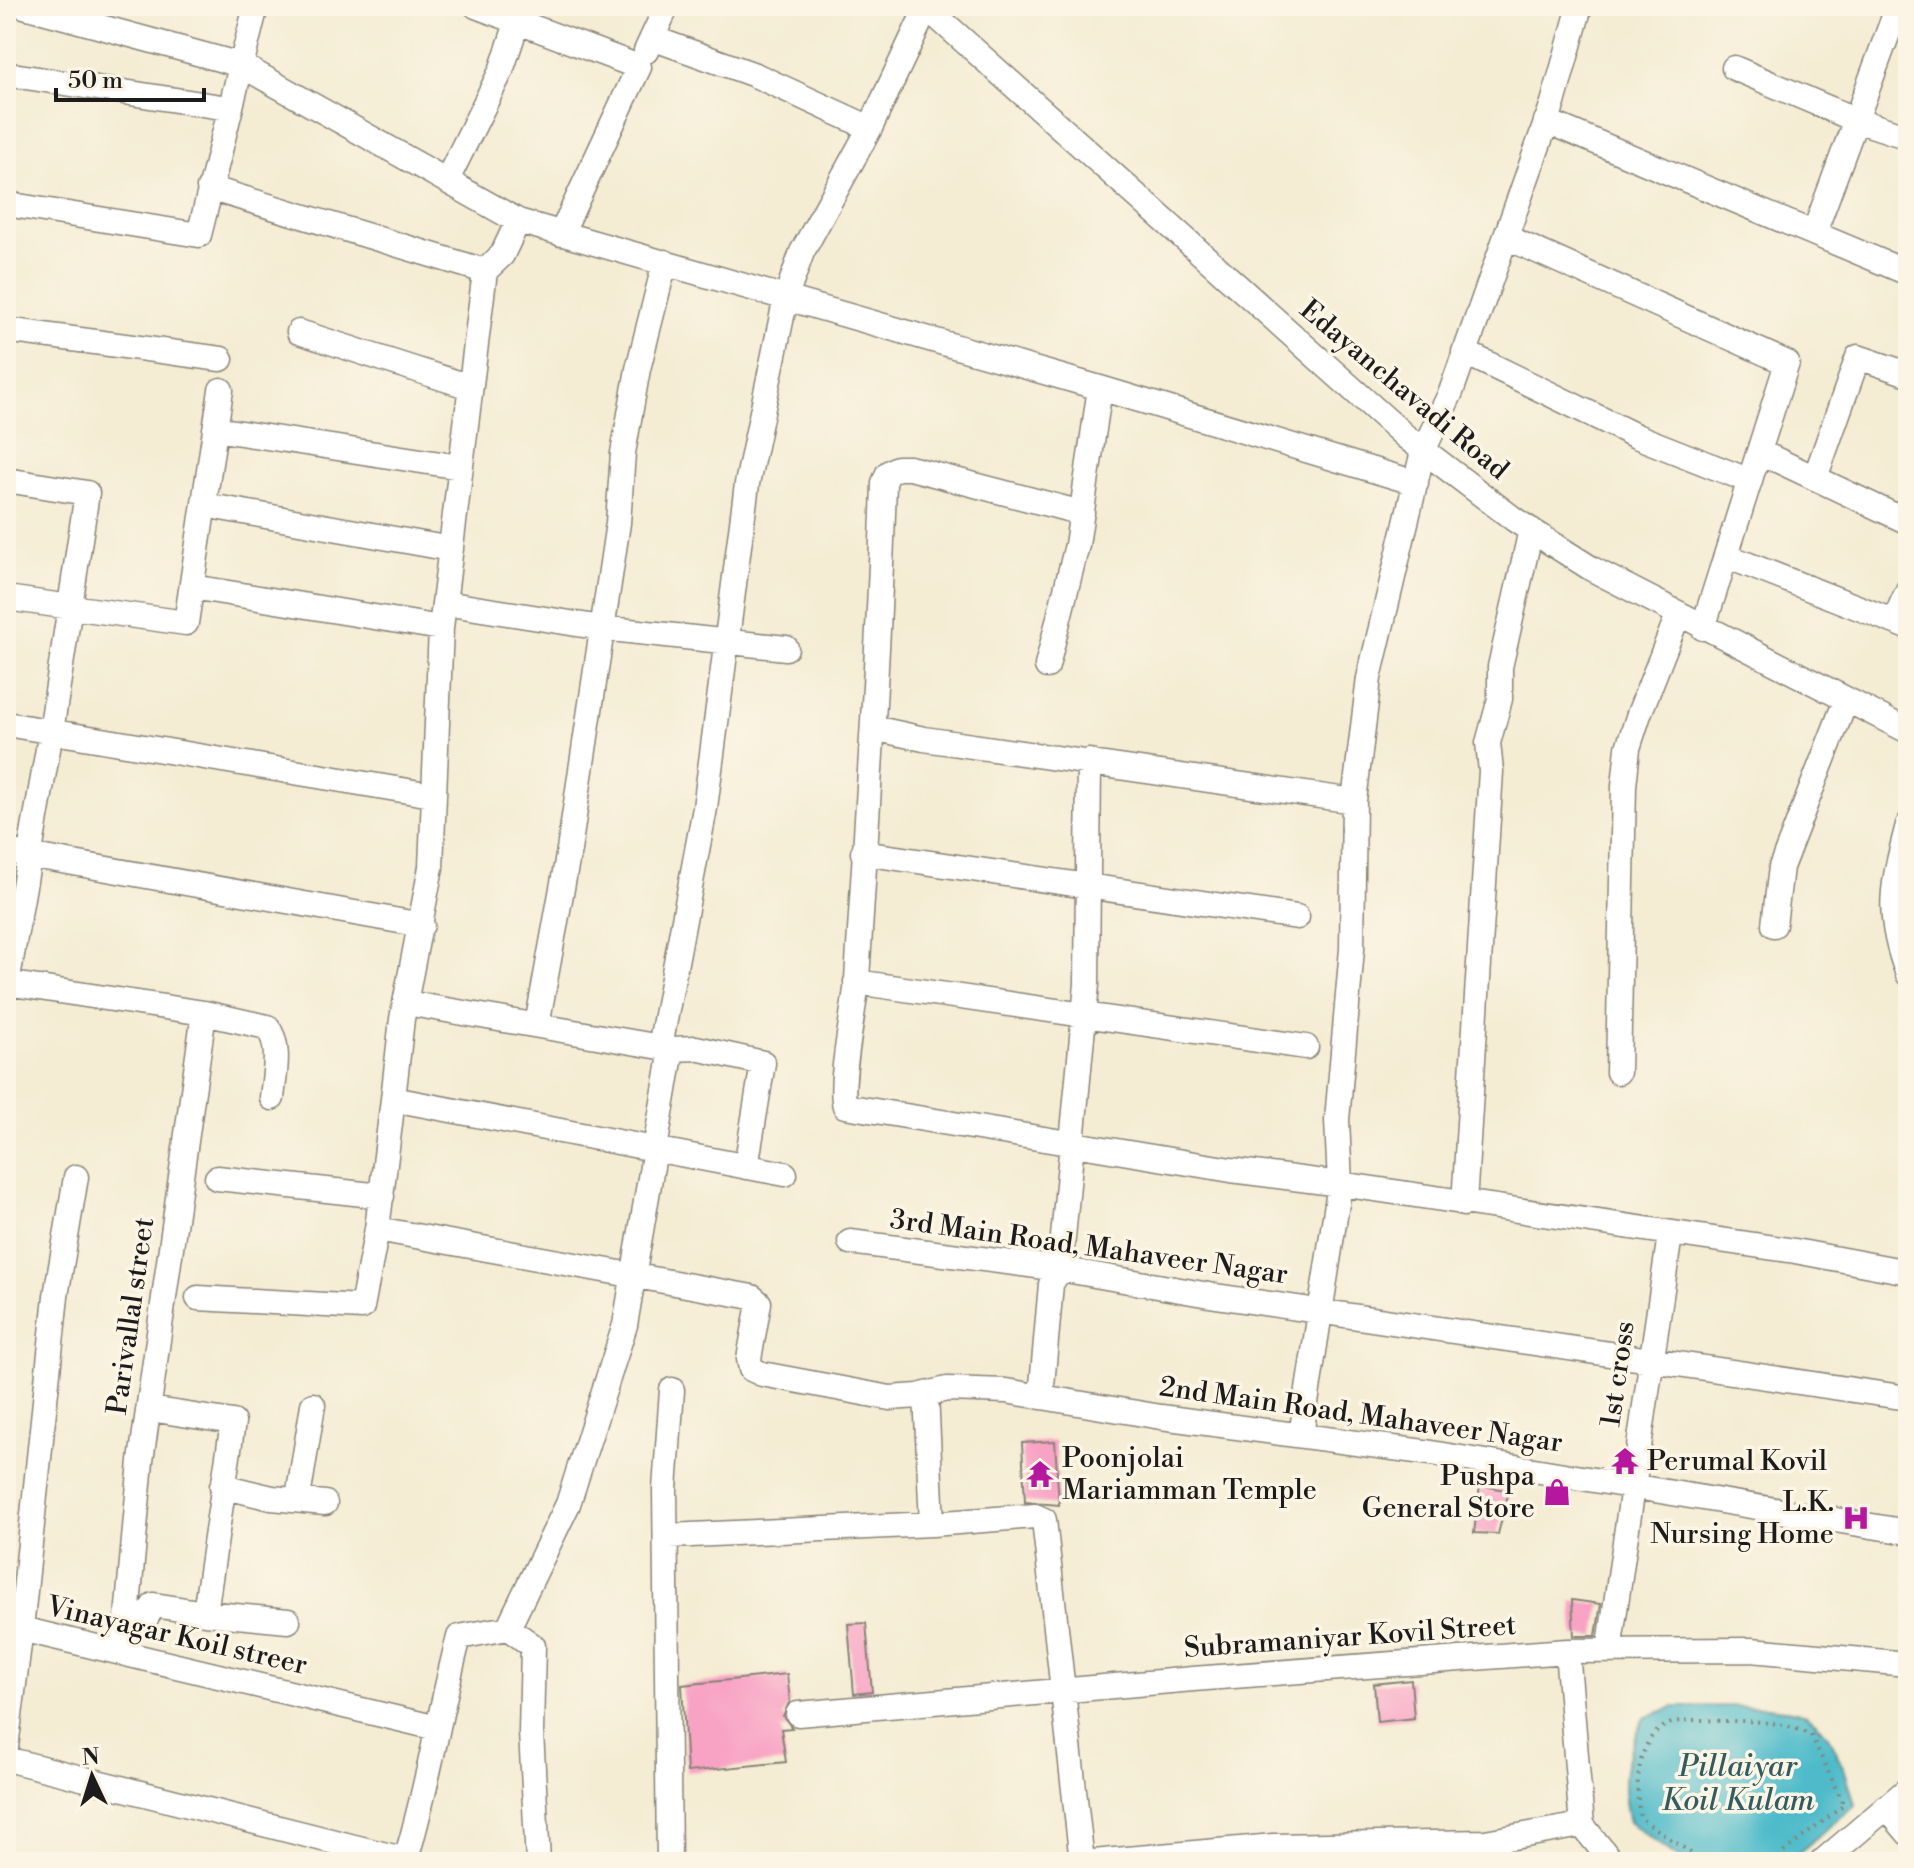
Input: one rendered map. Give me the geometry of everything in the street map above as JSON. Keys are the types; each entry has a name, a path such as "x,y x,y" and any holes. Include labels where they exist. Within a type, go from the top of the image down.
{"street":[{"path":"24,6 123,18 241,65 518,221 1100,388 1416,483"},
{"path":"6,204 199,235 228,108 256,6"},
{"path":"476,6 639,67"},
{"path":"561,234 667,6"},
{"path":"1301,1435 1340,1184 1337,1120 1352,949 1354,801 1369,678 1423,451 1451,392 1506,237 1546,121 1580,6"},
{"path":"1814,233 1898,6"},
{"path":"508,1628 568,1504 625,1325 655,1149 666,1048 705,808 747,484 786,297 802,252 870,128 926,7"},
{"name":"Edayanchavadi Road","path":"926,7 1204,260 1423,451 1531,530 1592,569 1908,731"},
{"path":"447,180 501,71 518,20"},
{"path":"652,38 755,75 870,128"},
{"path":"1734,68 1856,120 1908,137"},
{"path":"6,74 228,108"},
{"path":"1546,121 1908,273"},
{"path":"209,188 485,271"},
{"path":"198,1298 362,1307 377,1229 406,1003 422,925 434,834 432,795 441,628 485,271 502,255 518,221"},
{"path":"1506,237 1787,363 1703,628"},
{"path":"537,1025 569,850 618,523 626,439 638,369 665,262"},
{"path":"6,330 221,359"},
{"path":"299,332 470,387"},
{"path":"1464,352 1636,436 1750,481"},
{"path":"1815,478 1858,357 1908,374"},
{"path":"1047,666 1082,513 1100,388"},
{"path":"6,598 186,623 221,390"},
{"path":"215,429 460,467"},
{"path":"1760,452 1908,522"},
{"path":"1082,513 910,468 897,468 888,473 884,483 883,560 876,621 873,728 845,1106 1012,1135 1073,1141 1231,1170 1795,1251 1908,1272"},
{"path":"6,480 87,493 51,732 18,853 6,985 204,1013 267,1027 274,1035 272,1098"},
{"path":"204,505 451,549"},
{"path":"1464,1204 1491,771 1488,743 1500,699 1500,667 1531,530"},
{"path":"1726,556 1901,624 1908,590"},
{"path":"192,587 441,628"},
{"path":"444,603 602,628 786,648"},
{"path":"1618,1072 1624,786 1628,748 1678,615"},
{"path":"1774,925 1781,867 1846,700"},
{"path":"6,724 432,795"},
{"path":"873,728 924,739 1354,801"},
{"path":"1041,1397 1051,1284 1060,1269 1085,1016 1089,761"},
{"path":"1908,825 1902,872 1891,903 1894,938 1908,974"},
{"path":"18,853 422,925"},
{"path":"863,853 1297,917"},
{"path":"856,982 1306,1047"},
{"path":"406,1003 666,1048 696,1048 763,1063 746,1167"},
{"name":"Parivallal street","path":"119,1653 126,1629 141,1461 204,1013"},
{"path":"393,1099 785,1174"},
{"name":"Vinayagar Koil streer","path":"76,1177 56,1296 13,1628 437,1728"},
{"path":"217,1178 382,1196"},
{"path":"377,1229 634,1277"},
{"name":"1st cross","path":"1609,1651 1670,1235"},
{"name":"3rd Main Road, Mahaveer Nagar","path":"850,1242 1060,1269 1319,1311 1908,1398"},
{"name":"2nd Main Road, Mahaveer Nagar","path":"634,1277 752,1297 759,1303 749,1359 751,1369 762,1374 890,1398 936,1392 1041,1397 1462,1458 1908,1532"},
{"path":"669,1862 669,1536 665,1489 672,1390"},
{"path":"932,1524 936,1392"},
{"path":"298,1498 313,1405"},
{"path":"150,1409 233,1422 205,1613"},
{"path":"222,1486 272,1498 298,1498 325,1503"},
{"path":"669,1536 932,1524 1020,1516 1044,1520 1082,1862"},
{"path":"126,1629 142,1624 154,1605 288,1621"},
{"path":"6,1747 13,1628"},
{"path":"6,1759 405,1861 424,1802 437,1728 459,1637 508,1628 533,1646 531,1732 538,1862"},
{"name":"Subramaniyar Kovil Street","path":"798,1714 1193,1679 1567,1651 1751,1650 1908,1664"},
{"path":"1567,1651 1582,1825 1612,1862"},
{"path":"1822,1862 1908,1789"},
{"path":"1886,1807 1908,1833"},
{"path":"1093,1862 1274,1846 1485,1842 1582,1825"}],"path":[{"path":"1704,1862 1640,1818 1635,1784 1649,1740 1660,1727 1678,1721 1767,1721 1811,1735 1844,1805 1771,1862"}],"water":[{"name":"Pillaiyar Koil Kulam","path":"1674,1707 1762,1707 1805,1714 1831,1742 1855,1805 1788,1862 1685,1862 1629,1822 1624,1793 1628,1757 1644,1718"}],"building":[{"name":"Poonjolai Mariamman Temple","path":"1055,1441 1059,1505 1025,1502 1022,1443"},
{"path":"1480,1485 1509,1491 1498,1534 1474,1533"},
{"path":"1572,1600 1601,1604 1596,1636 1574,1636"},
{"path":"866,1623 872,1692 854,1694 848,1624"},
{"path":"787,1674 790,1701 783,1716 792,1728 781,1729 786,1762 687,1772 682,1685"},
{"path":"1411,1680 1414,1718 1377,1722 1374,1684"}],"place":[{"name":"Perumal Kovil","path":"1625,1461"},
{"name":"Poonjolai Mariamman Temple","path":"1040,1474"},
{"name":"Pushpa General Store","path":"1557,1492"},
{"name":"L.K. Nursing Home","path":"1856,1518"}]}
